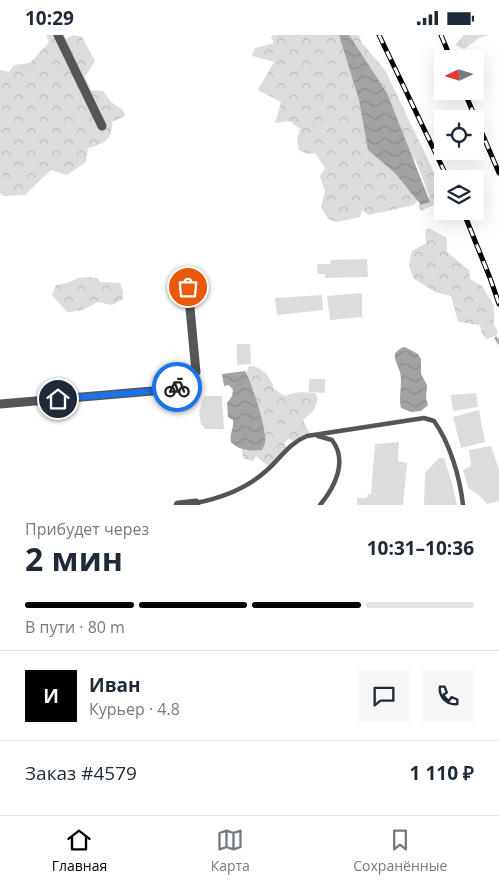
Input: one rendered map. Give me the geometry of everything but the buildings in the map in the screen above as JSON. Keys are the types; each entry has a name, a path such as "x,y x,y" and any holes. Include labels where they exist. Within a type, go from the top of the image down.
{"street":[{"path":"58,35 102,126"},
{"path":"0,405 164,390 184,385 196,372 188,287"},
{"path":"178,505 199,504"}],"lane":[{"path":"199,504 227,495 258,478 300,439 314,435 424,418 434,421 445,439 457,472 463,505"},
{"path":"314,435 332,440 340,460 335,483 320,505"}],"green space":[{"path":"46,35 64,35 66,39 73,35 82,37 95,61 85,77 91,90 103,91 111,102 123,110 125,116 112,122 109,137 103,143 88,148 86,162 67,175 51,170 25,195 4,196 0,193 0,70 9,72 14,65 30,63 49,42"},
{"path":"273,35 359,35 362,43 385,70 434,172 434,205 421,211 418,205 430,198 416,161 400,149 418,198 414,205 369,215 362,210 360,217 337,222 328,219 321,207 325,191 320,176 325,168 315,153 307,154 299,150 297,140 300,129 290,121 275,123 281,102 258,90 274,62 252,56 255,48 274,43 271,37"},
{"path":"464,35 489,35 479,38 464,49 455,45"},
{"path":"429,228 447,238 447,252 469,270 470,279 482,286 494,306 494,325 497,335 487,339 482,334 480,325 458,322 451,296 435,292 413,278 409,265 412,251 426,243 425,230"},
{"path":"367,259 368,277 325,278 325,274 318,274 317,264 330,264 331,260"},
{"path":"78,278 97,278 101,282 120,283 123,299 112,305 97,302 83,309 67,312 52,295 56,285"},
{"path":"362,293 362,317 330,320 327,296"},
{"path":"322,295 323,310 277,315 275,298"},
{"path":"237,344 250,344 251,364 237,365"},
{"path":"249,366 262,370 271,380 274,389 285,396 303,392 315,393 318,399 314,410 303,420 310,434 293,441 289,439 284,443 286,448 268,466 256,456 253,461 244,459 242,453 245,376"},
{"path":"309,379 325,379 325,393 309,392"},
{"path":"476,393 478,407 453,411 451,395"},
{"path":"205,396 222,396 224,429 205,429 202,425 199,413"},
{"path":"479,410 485,442 461,448 453,417"},
{"path":"399,442 398,461 407,463 403,505 357,505 357,498 367,498 368,494 371,494 375,444"},
{"path":"491,446 499,469 499,501 487,504 480,496 468,488 463,470 471,466 469,450"},
{"path":"439,458 444,458 457,505 424,505 425,473"}],"water":[{"path":"339,35 349,35 387,93 430,202 421,205 395,173 368,150 359,100"},
{"path":"405,347 418,354 421,359 421,374 427,385 426,398 428,405 421,411 411,412 401,408 401,377 395,353"},
{"path":"245,371 255,396 264,428 265,442 262,450 245,450 231,442 233,420 228,417 227,403 232,396 233,390 229,385 224,386 222,374"}],"waterway":[{"path":"496,338 499,343"}],"railway":[{"path":"379,35 444,170"},
{"path":"441,35 447,50"},
{"path":"468,100 499,173"},
{"path":"467,220 499,304"}],"way so far":[{"path":"177,387 184,385 196,372 188,287"}],"route":[{"path":"58,399 164,390 177,387"}]}
